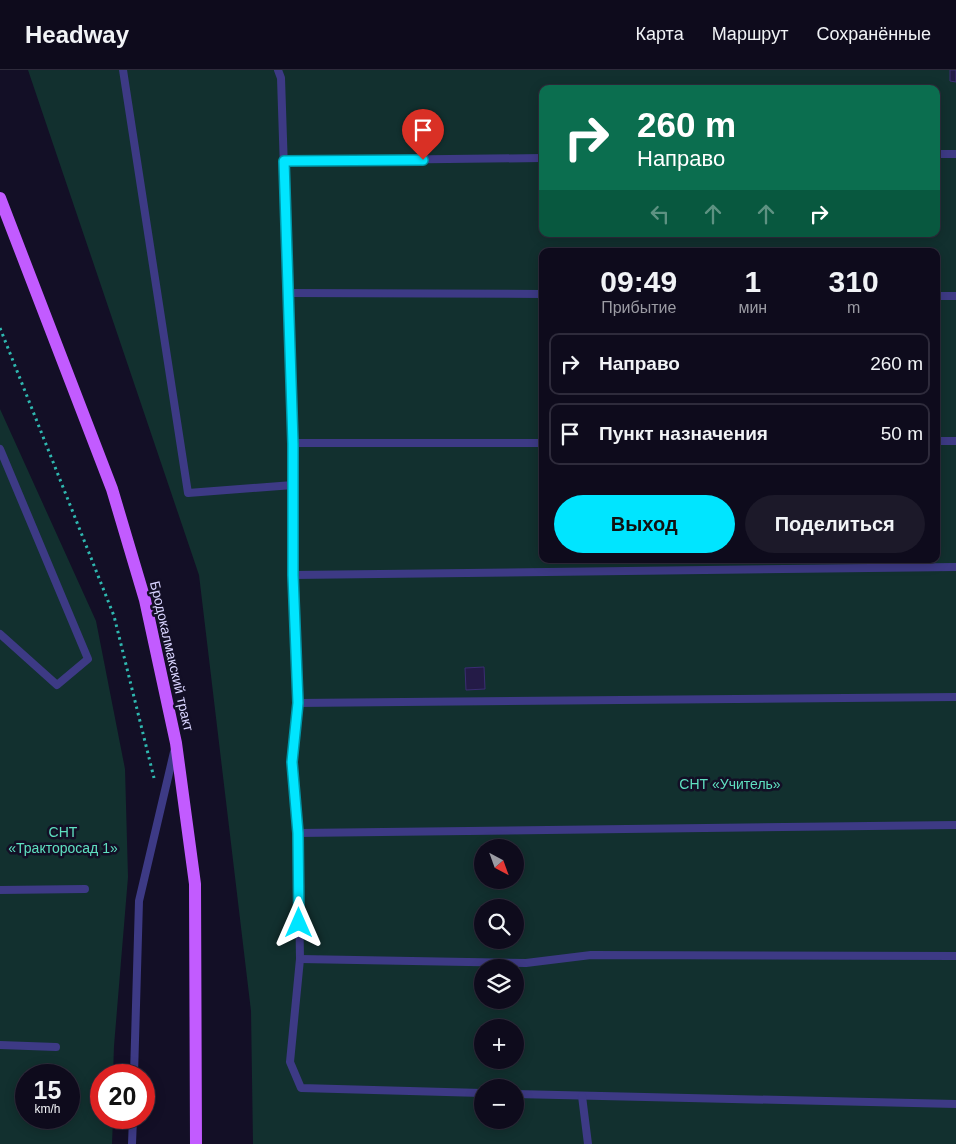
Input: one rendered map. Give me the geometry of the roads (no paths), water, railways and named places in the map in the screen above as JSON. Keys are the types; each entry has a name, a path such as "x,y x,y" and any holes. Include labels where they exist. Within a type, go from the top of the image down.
{"main road":[{"name":"Бродокалмакский тракт","path":"0,198 112,489 145,600 176,743 195,884 196,1144"}],"lane":[{"path":"122,70 188,493 293,485"},
{"path":"278,70 281,78 293,444 293,575 298,703 292,762 298,833 300,958 290,1062 302,1088 474,1093"},
{"path":"940,154 956,154"},
{"path":"284,161 539,158"},
{"path":"288,293 539,294"},
{"path":"940,296 956,296"},
{"path":"940,442 956,441"},
{"path":"293,444 539,443"},
{"path":"0,448 88,659 57,685 0,634"},
{"path":"293,575 956,567"},
{"path":"298,703 956,697"},
{"path":"134,1064 139,901 176,743"},
{"path":"298,833 956,825"},
{"path":"0,890 85,889"},
{"path":"300,958 526,962 591,955 956,956"},
{"path":"0,1045 56,1047"},
{"path":"524,1094 956,1104"},
{"path":"582,1096 588,1144"},
{"path":"132,1144 133,1129"}],"park label":[{"name":"СНТ «Учитель»","path":"730,784"},
{"name":"СНТ «Тракторосад 1»","path":"63,840"}]}
